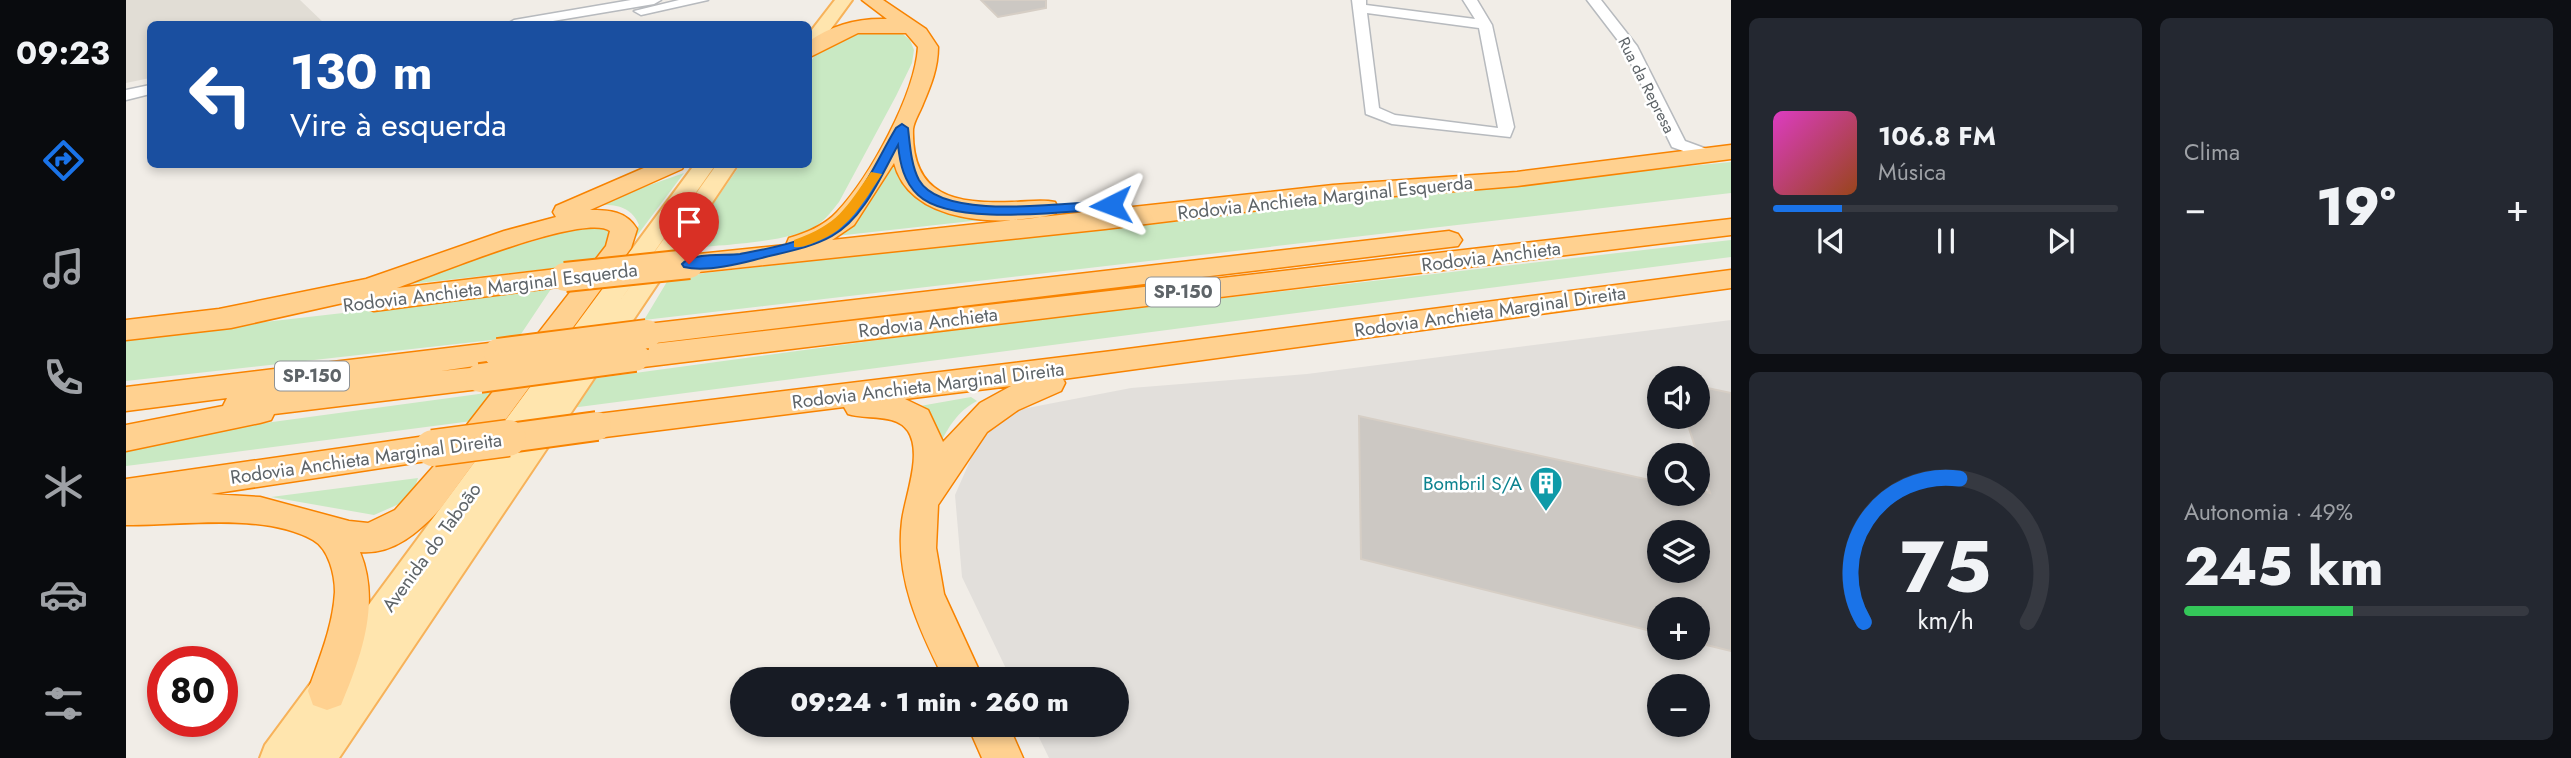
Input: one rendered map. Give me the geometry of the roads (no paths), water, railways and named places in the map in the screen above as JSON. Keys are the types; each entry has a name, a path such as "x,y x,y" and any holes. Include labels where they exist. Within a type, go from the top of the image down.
{"highway":[{"path":"740,258 811,240 837,226 863,195 902,128 929,55 926,40 871,0"},
{"path":"812,21 824,6 904,23"},
{"path":"812,47 831,35 855,26 904,23"},
{"path":"902,128 909,172 919,189 942,203 968,210 1333,193"},
{"name":"Rodovia Anchieta Marginal Esquerda","path":"126,330 565,277 1105,221 1333,193 1517,179 1720,154"},
{"path":"211,321 370,288 513,237 665,168"},
{"name":"Rodovia Anchieta","path":"126,419 480,377 641,345 1731,208"},
{"path":"126,511 216,508 260,511 276,513 330,533 354,538 381,535 401,526 419,510 618,248 625,234 614,220 589,217 513,237"},
{"name":"Rodovia Anchieta","path":"126,399 498,353 641,345 1731,228"},
{"name":"Rodovia Anchieta Marginal Direita","path":"126,493 597,426 1112,362 1731,279"},
{"path":"921,509 953,450 990,410 1015,395 1112,362"},
{"path":"126,438 326,396"},
{"path":"698,414 852,406 903,411 917,418 928,441 921,509 920,568 939,632 958,667"},
{"path":"327,691 350,614 354,589 349,559 330,533"},
{"path":"992,737 1003,758"}],"main road":[{"path":"812,39 824,6 844,0"},
{"name":"Avenida do Taboão","path":"278,758 703,168"},
{"name":"Avenida do Taboão","path":"318,758 725,168"}],"street":[{"path":"532,21 654,0"},
{"path":"584,21 701,0"},
{"path":"1470,0 1485,25 1506,127 1504,134 1381,117 1370,107 1359,4 1485,25"},
{"name":"Rua da Represa","path":"1594,0 1630,46 1678,144 1720,154"},
{"path":"126,95 147,91"},
{"path":"126,104 147,100"}],"place":[{"name":"Bombril S/A","path":"1546,513"}]}
